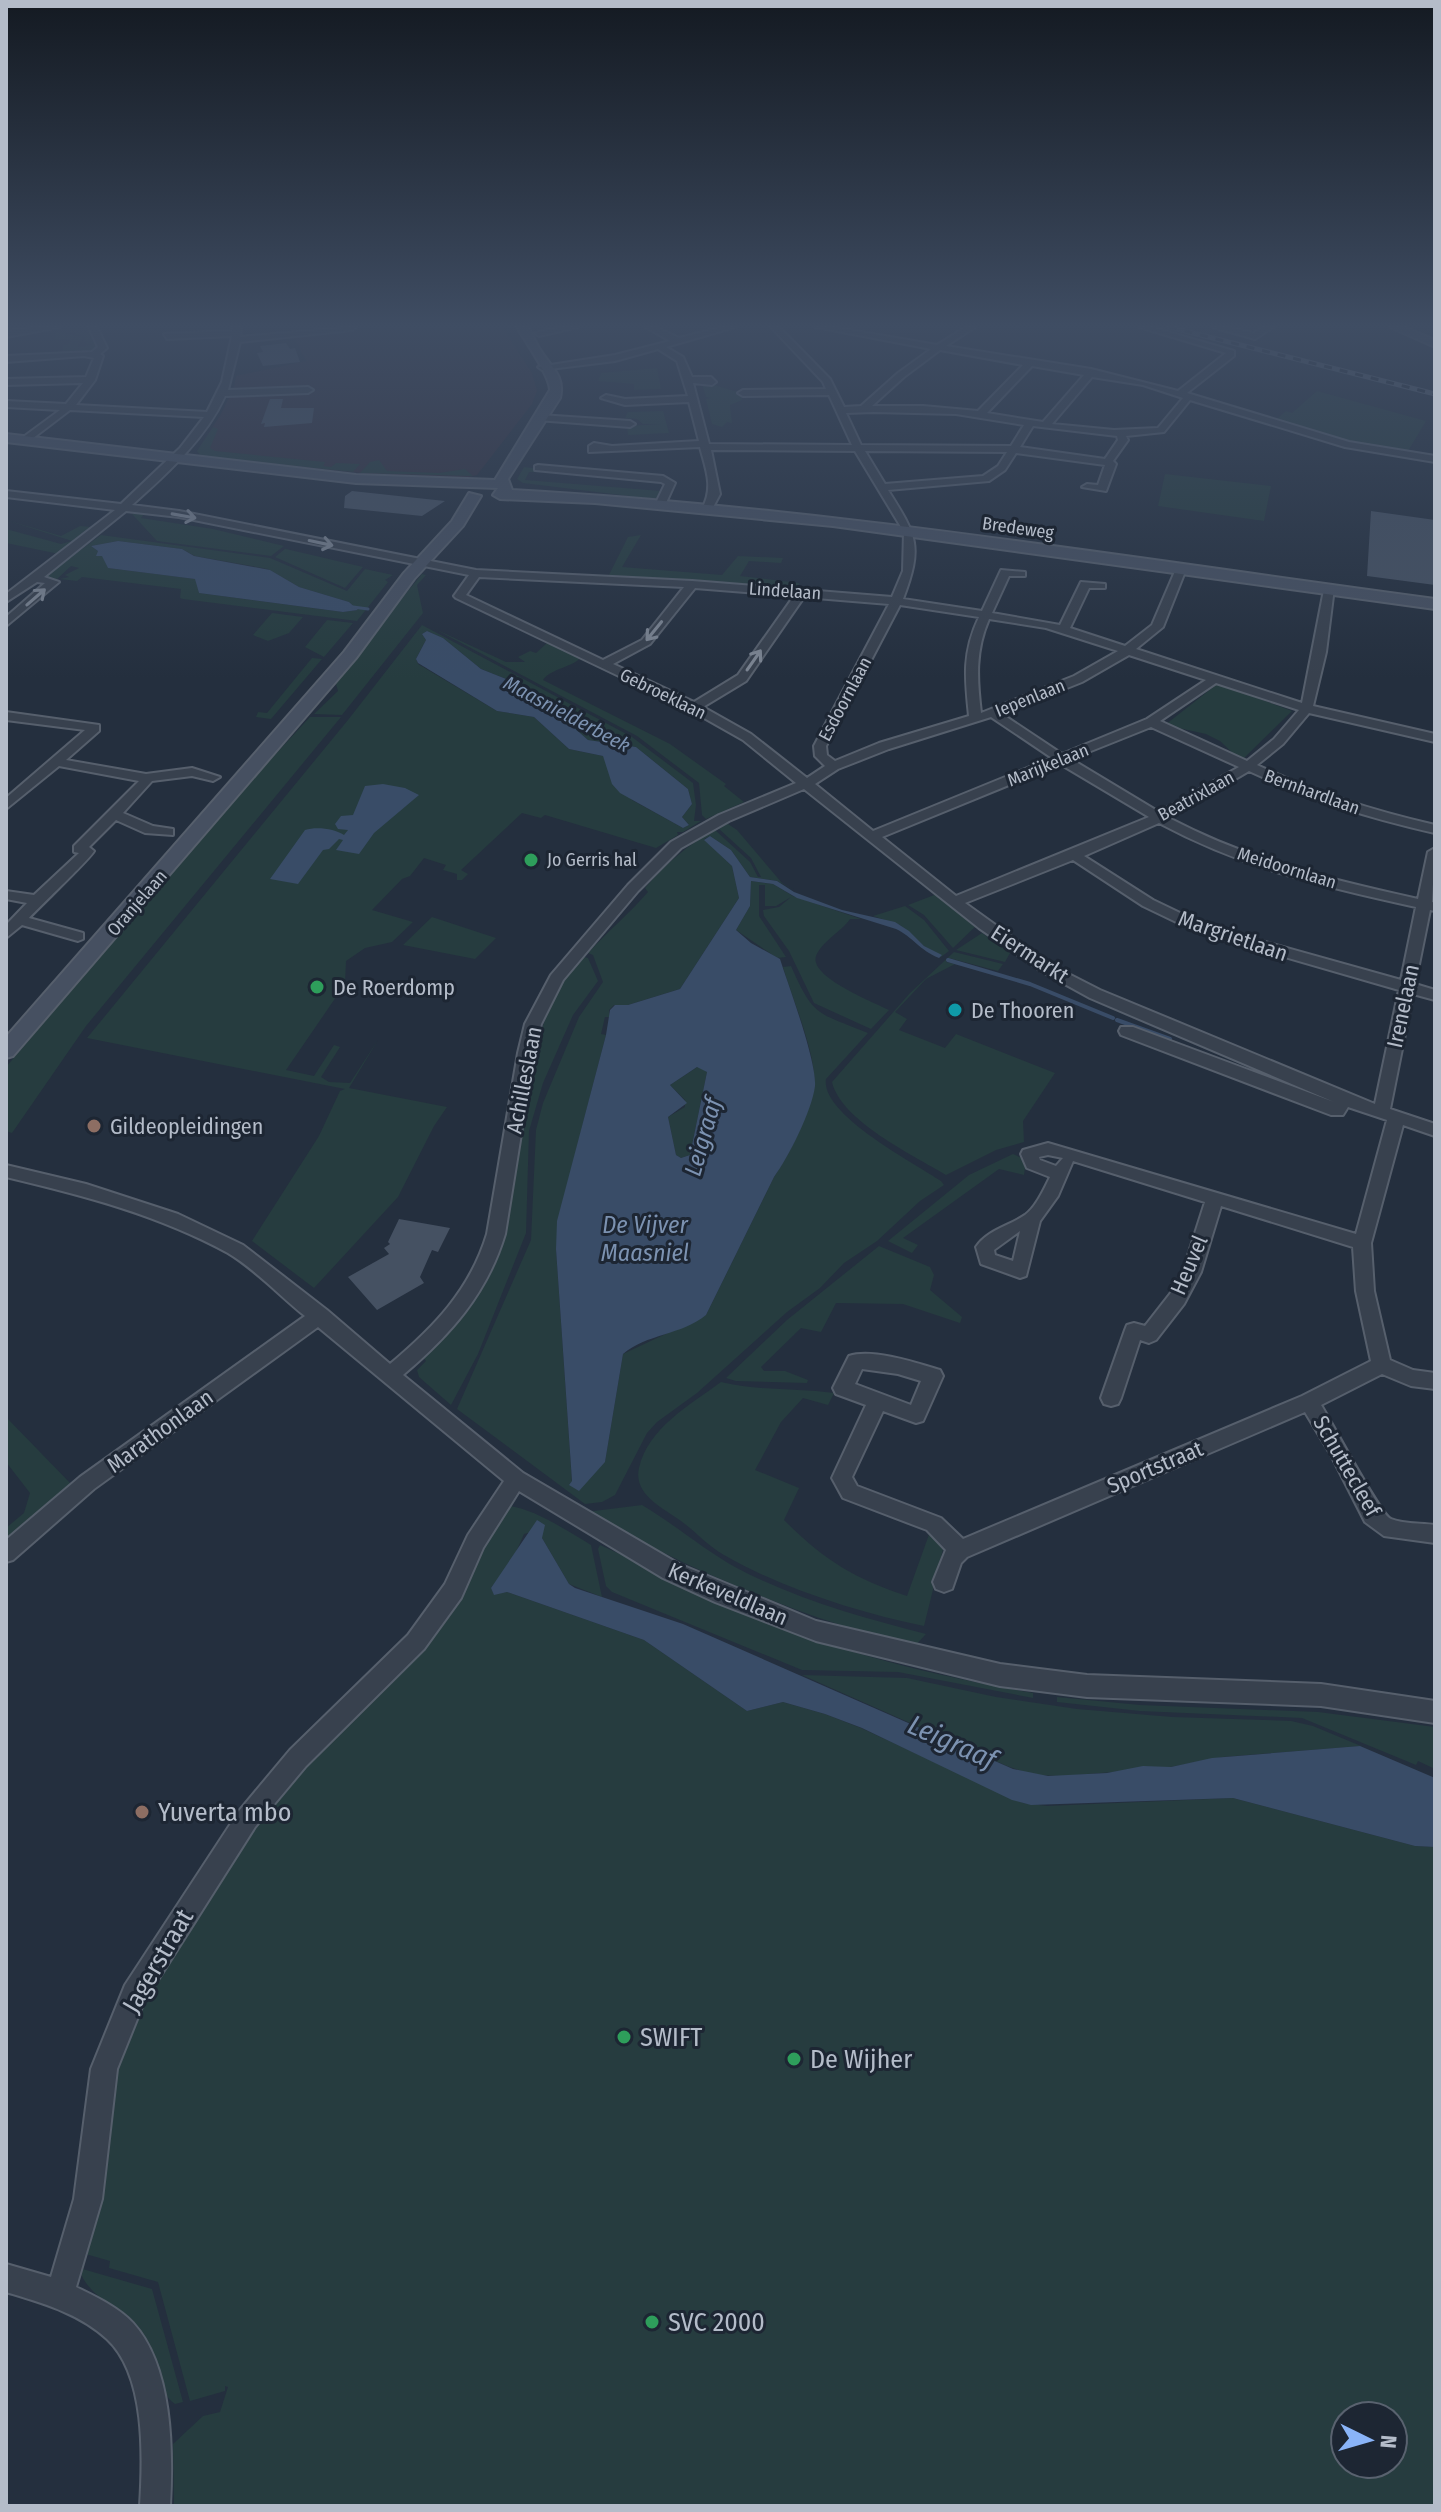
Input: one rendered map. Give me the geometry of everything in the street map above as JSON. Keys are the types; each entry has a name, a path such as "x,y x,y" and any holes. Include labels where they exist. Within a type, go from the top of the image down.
{"street":[{"name":"Bredeweg","path":"59,444 384,481 707,509 909,532 1435,604"},
{"path":"6,599 123,508 178,459 189,444"},
{"name":"Oranjelaan","path":"488,490 519,444"},
{"name":"Oranjelaan","path":"6,1051 224,803 259,771 334,684 350,655 420,563 488,490 521,444"},
{"path":"882,487 985,479 1002,468 1015,444"},
{"path":"1108,462 1120,444"},
{"path":"1346,444 1435,459"},
{"path":"705,446 715,487 707,509"},
{"path":"613,449 857,446 1012,449 1108,462"},
{"path":"857,446 909,532 908,571 896,601"},
{"path":"1087,487 1102,489 1111,464 1108,462"},
{"path":"538,468 663,479 670,483 660,505"},
{"name":"Lindelaan","path":"6,494 179,514 476,573 802,592 985,614 1064,628 1306,708 1435,738"},
{"name":"Iepenlaan","path":"833,766 855,756 993,713 1078,679 1132,649 1157,627 1181,569"},
{"path":"975,718 970,669 976,636 1005,572 1021,574"},
{"name":"Gebroeklaan","path":"476,573 460,596 694,707 747,737 872,836"},
{"path":"6,623 53,582 35,578"},
{"path":"604,664 646,642 692,584"},
{"path":"1064,628 1085,584 1101,586"},
{"name":"Beatrixlaan","path":"954,902 1162,817 1247,767 1280,739 1306,708 1330,590"},
{"path":"694,707 742,678 802,592"},
{"name":"Esdoornlaan","path":"807,783 833,766 821,756 820,746 896,601"},
{"name":"Marijkelaan","path":"872,836 1151,722 1216,678"},
{"name":"Meidoornlaan","path":"993,713 1062,760 1162,817 1254,861 1430,905"},
{"path":"6,716 95,728 6,805"},
{"name":"Bernhardlaan","path":"1151,722 1324,799 1435,829"},
{"path":"57,762 146,778 192,772 213,777"},
{"path":"6,933 113,814 145,784 146,778"},
{"name":"Achilleslaan","path":"390,1375 455,1316 486,1267 496,1234 529,1039 533,1024 556,978 633,888 676,845 724,818 807,783"},
{"path":"113,814 150,830 168,832"},
{"name":"Eiermarkt","path":"872,836 954,902 1046,968 1095,994 1344,1100 1435,1130"},
{"name":"Irenelaan","path":"1381,1365 1365,1291 1362,1243 1389,1116 1407,988 1430,905 1435,852"},
{"name":"Margrietlaan","path":"1072,854 1148,903 1200,928 1435,995"},
{"path":"6,895 35,900"},
{"path":"20,920 78,936"},
{"name":"Oranjelaan","path":"6,1059 50,1003"},
{"name":"Eiermarkt","path":"1127,1031 1337,1111 1344,1100"},
{"path":"1196,1057 1207,1041"},
{"path":"1060,1174 1033,1164 1029,1154 1048,1149 1072,1155 1362,1243"},
{"path":"1032,1219 1072,1155"},
{"name":"Kerkeveldlaan","path":"6,1171 86,1190 128,1204 188,1225 237,1250 320,1315 516,1479 671,1571 723,1595 830,1634 1015,1677 1087,1686 1321,1695 1435,1712"},
{"name":"Kerkeveldlaan","path":"6,1181 128,1204"},
{"name":"Heuvel","path":"1111,1398 1134,1330 1149,1335 1177,1299 1192,1272 1215,1198"},
{"name":"Marathonlaan","path":"6,1553 87,1483 320,1315"},
{"path":"1381,1365 1411,1378 1435,1381"},
{"name":"Sportstraat","path":"960,1550 1309,1402 1381,1365"},
{"path":"878,1401 842,1478 850,1492 934,1524 960,1550 952,1558 944,1582"},
{"name":"Schuttecleef","path":"1309,1402 1338,1449 1372,1516 1384,1527 1435,1534"},
{"name":"Jagerstraat","path":"60,2294 88,2199 104,2069 134,1994 247,1819 298,1758 416,1642 453,1591 475,1542 516,1479"},
{"path":"6,2278 60,2294 98,2314 130,2342 152,2404 158,2468 155,2506"}],"shaded area":[{"path":"201,444 501,444 477,475 465,478 380,475 201,456 197,451"}],"green space":[{"path":"202,444 212,444 210,448 215,451 325,462 323,466 360,464 353,472 201,456 197,451"},
{"path":"1367,444 1412,444 1408,451"},
{"path":"379,460 387,471 439,473 465,469 473,476 360,473 370,462"},
{"path":"524,467 541,469 539,472 529,472 525,480 661,491 659,497 654,499 523,483 517,479"},
{"path":"1165,474 1271,486 1264,521 1158,506"},
{"path":"132,514 144,514 141,518 213,529 284,546 271,556 157,541"},
{"path":"6,520 61,536 80,526 92,527 59,554 6,543 6,529 61,544 72,541"},
{"path":"101,535 270,558 347,591 365,569 393,575 385,580 388,582 357,621 183,599 180,598 181,589 82,577 77,581 60,579 69,577 65,575 79,568 71,566 57,579 44,577","holes":["118,541 182,549 195,556 268,569 299,587 349,602 358,610 343,612 199,593 196,579 108,568 103,556 97,556 98,551 91,546"]},
{"path":"641,535 622,567 722,575 738,556 783,558 781,563 749,561 740,576 799,583 798,588 609,575 628,537"},
{"path":"285,549 363,567 345,588 275,557"},
{"path":"422,574 426,575 417,585 423,613 342,715 314,714 338,691 336,684 353,657"},
{"path":"272,613 303,617 289,633 268,641 253,635"},
{"path":"327,620 353,623 324,657 305,647"},
{"path":"422,625 632,737 693,783 696,805 694,821 701,821 683,832 677,832 678,835 656,848 545,815 541,818 522,813 461,870 468,874 462,880 457,880 457,874 443,870 446,865 424,858 410,876 402,879 372,910 413,922 392,942 365,948 346,961 345,984 286,1070 314,1076 334,1045 340,1047 321,1077 329,1082 350,1083 378,1040 349,1088 447,1107 398,1197 314,1288 252,1241 319,1136 340,1091 345,1089 87,1038","holes":["427,631 443,638 481,669 529,688 588,740 636,747 688,789 692,804 682,817 689,825 683,828 632,800 603,756 569,749 534,717 497,711 418,664 416,659 426,640 422,634"]},
{"path":"435,629 506,662 525,662 518,657 530,651 536,653 547,643 580,658 543,680 670,744 726,784 724,786 744,802 706,819 702,815 699,783 637,736"},
{"path":"312,658 322,659 271,719 256,717 258,712 267,713"},
{"path":"1216,685 1292,711 1241,761 1220,741 1206,734 1165,725"},
{"path":"310,717 341,717 86,1026 12,1133 6,1131 6,1067 233,800"},
{"path":"728,824 737,830 782,883 795,890 777,881 750,877 731,850 710,836 704,839 732,866 739,898 680,989 628,1005 614,1005 609,1010 610,1017 605,1017 601,1034 606,1035 576,1150 556,1249 572,1482 569,1484 605,1462 623,1354 706,1315 801,1128 811,1099 814,1074 806,1035 783,967 791,966 812,1005 819,1011 868,1033 826,1079 828,1093 838,1107 871,1136 944,1185 920,1201 877,1241 844,1263 820,1288 787,1312 697,1393 657,1422 647,1433 615,1495 602,1502 585,1504 457,1409 531,1240 536,1130 543,1103 579,1017 603,982 593,955 588,953 648,892 645,888 661,871 686,849 715,830 750,862 758,877 761,877 751,858 718,828"},
{"path":"751,881 773,884 793,896 861,919 850,919 827,941 816,956 816,964 844,988 889,1010 871,1029 814,1003 789,951 764,916 763,910 779,907 791,897 776,906 765,906 765,885 759,885 759,916 786,957 777,958 736,930 750,906"},
{"path":"937,894 977,925 953,948 924,915 908,905"},
{"path":"905,906 924,920 949,951 941,957 900,925 873,916"},
{"path":"432,917 496,938 475,959 403,945"},
{"path":"982,933 1010,953 1005,962 956,950"},
{"path":"954,952 1003,964 998,971 949,958 946,962 955,964 926,979 895,1012 907,1019 899,1030 945,1048 956,1034 1055,1073 1023,1121 1024,1142 996,1150 946,1175 863,1123 838,1096 832,1082 910,993"},
{"path":"581,956 588,958 598,981 573,1015 543,1083 529,1131 526,1233 478,1354 451,1405 419,1377 417,1370 426,1361 423,1357 451,1330 472,1303 488,1276 507,1219 523,1116 528,1114 524,1113 531,1070 541,1031 557,993"},
{"path":"699,1066 707,1072 690,1155 681,1158 676,1155 668,1117 685,1107 685,1100 670,1085"},
{"path":"1013,1154 1026,1160 1024,1175 999,1169 903,1238 918,1245 912,1253 888,1241 969,1175"},
{"path":"879,1246 930,1267 934,1275 930,1290 962,1317 960,1323 903,1304 836,1303 821,1332 801,1328 761,1367 764,1371 785,1371 808,1380 807,1383 726,1378 787,1320"},
{"path":"721,1382 834,1393 828,1405 803,1398 781,1422 755,1470 799,1488 784,1520 799,1534 840,1566 888,1589 907,1596 931,1529 945,1541 924,1626 821,1598 746,1567 712,1547 645,1493 640,1486 639,1468 651,1441 672,1419"},
{"path":"6,1417 71,1484 6,1538 6,1528 24,1513 30,1493 6,1462"},
{"path":"642,1505 723,1560 781,1589 926,1634 914,1647 787,1606 665,1554 586,1512"},
{"name":"De Wijher","path":"510,1506 540,1516 591,1545 602,1597 569,1584 542,1538 542,1529 524,1534 512,1561 491,1588 494,1594 507,1592 644,1640 747,1711 783,1702 825,1714 1023,1803 1047,1806 1233,1798 1415,1846 1435,1847 1435,2506 174,2506 173,2444 203,2416 220,2412 228,2387 225,2386 225,2391 190,2401 158,2282 109,2268 110,2261 82,2253 111,2084 141,2000 252,1827 475,1560"},
{"path":"600,1545 726,1605 814,1640 959,1679 1033,1693 1033,1698 898,1672 802,1670 612,1592 606,1586 598,1549"},
{"path":"802,1675 907,1678 996,1697 1077,1709 1172,1717 1291,1721 1313,1726 1361,1746 1223,1757 1165,1768 1062,1776 1034,1775 1007,1766"},
{"path":"1057,1697 1140,1705 1318,1712 1435,1727 1435,1769 1418,1761 1416,1765 1302,1718 1140,1711 1057,1702"},
{"path":"79,2268 152,2289 183,2402 175,2404 169,2398 133,2327 95,2293"}],"water":[{"path":"118,541 182,549 194,556 270,570 299,587 349,602 358,610 343,612 199,593 195,579 108,568 102,556 96,556 98,551 91,546"},
{"path":"427,631 443,638 481,669 529,688 588,740 636,747 688,789 692,804 682,817 689,825 683,828 620,793 612,784 603,756 569,749 534,717 497,711 418,663 416,659 426,640 422,634"},
{"path":"383,784 405,788 419,795 374,833 359,854 336,850 343,840 339,839 329,849 323,850 298,884 270,879 305,830 326,829 344,835 348,830 338,829 335,824 341,816 353,815 365,786"},
{"name":"De Vijver Maasniel","path":"710,836 731,850 750,877 777,881 794,892 842,910 895,922 924,946 942,955 939,958 932,955 896,929 797,898 773,884 751,881 750,906 736,930 751,943 780,959 812,1060 813,1096 799,1134 774,1177 706,1315 686,1327 642,1342 623,1354 605,1462 579,1491 569,1485 572,1481 556,1249 557,1221 610,1010 615,1005 628,1005 680,989 739,898 732,866 704,840","holes":["697,1067 707,1072 690,1155 681,1158 676,1155 668,1117 687,1103 670,1085"]},
{"path":"537,1520 545,1525 542,1538 569,1584 575,1588 683,1624 1013,1769 1048,1776 1107,1773 1143,1766 1171,1767 1212,1758 1360,1746 1435,1778 1435,1847 1415,1846 1233,1798 1031,1805 1012,1800 862,1728 825,1714 783,1702 747,1711 644,1640 507,1592 494,1595 491,1588"}],"building":[{"path":"352,491 445,501 422,516 344,508 345,496"},
{"path":"1371,511 1435,520 1435,585 1367,576"},
{"path":"399,1219 450,1228 438,1252 432,1250 420,1277 424,1283 377,1310 348,1277 389,1254 384,1248 390,1244 388,1242"}],"waterway":[{"name":"Maasnielderbeek","path":"353,607 368,609"},
{"name":"Maasnielderbeek","path":"948,960 1030,984 1113,1018"},
{"name":"Maasnielderbeek","path":"1117,1020 1170,1039"}],"place":[{"name":"Jo Gerris hal","path":"531,860"},
{"name":"De Roerdomp","path":"317,987"},
{"name":"De Thooren","path":"955,1010"},
{"name":"Gildeopleidingen","path":"94,1126"},
{"name":"Yuverta mbo","path":"142,1812"},
{"name":"SWIFT","path":"624,2037"},
{"name":"De Wijher","path":"794,2059"},
{"name":"SVC 2000","path":"652,2322"}],"water label":[{"name":"Leigraaf","path":"703,1137"},
{"name":"Leigraaf","path":"952,1742"}]}
